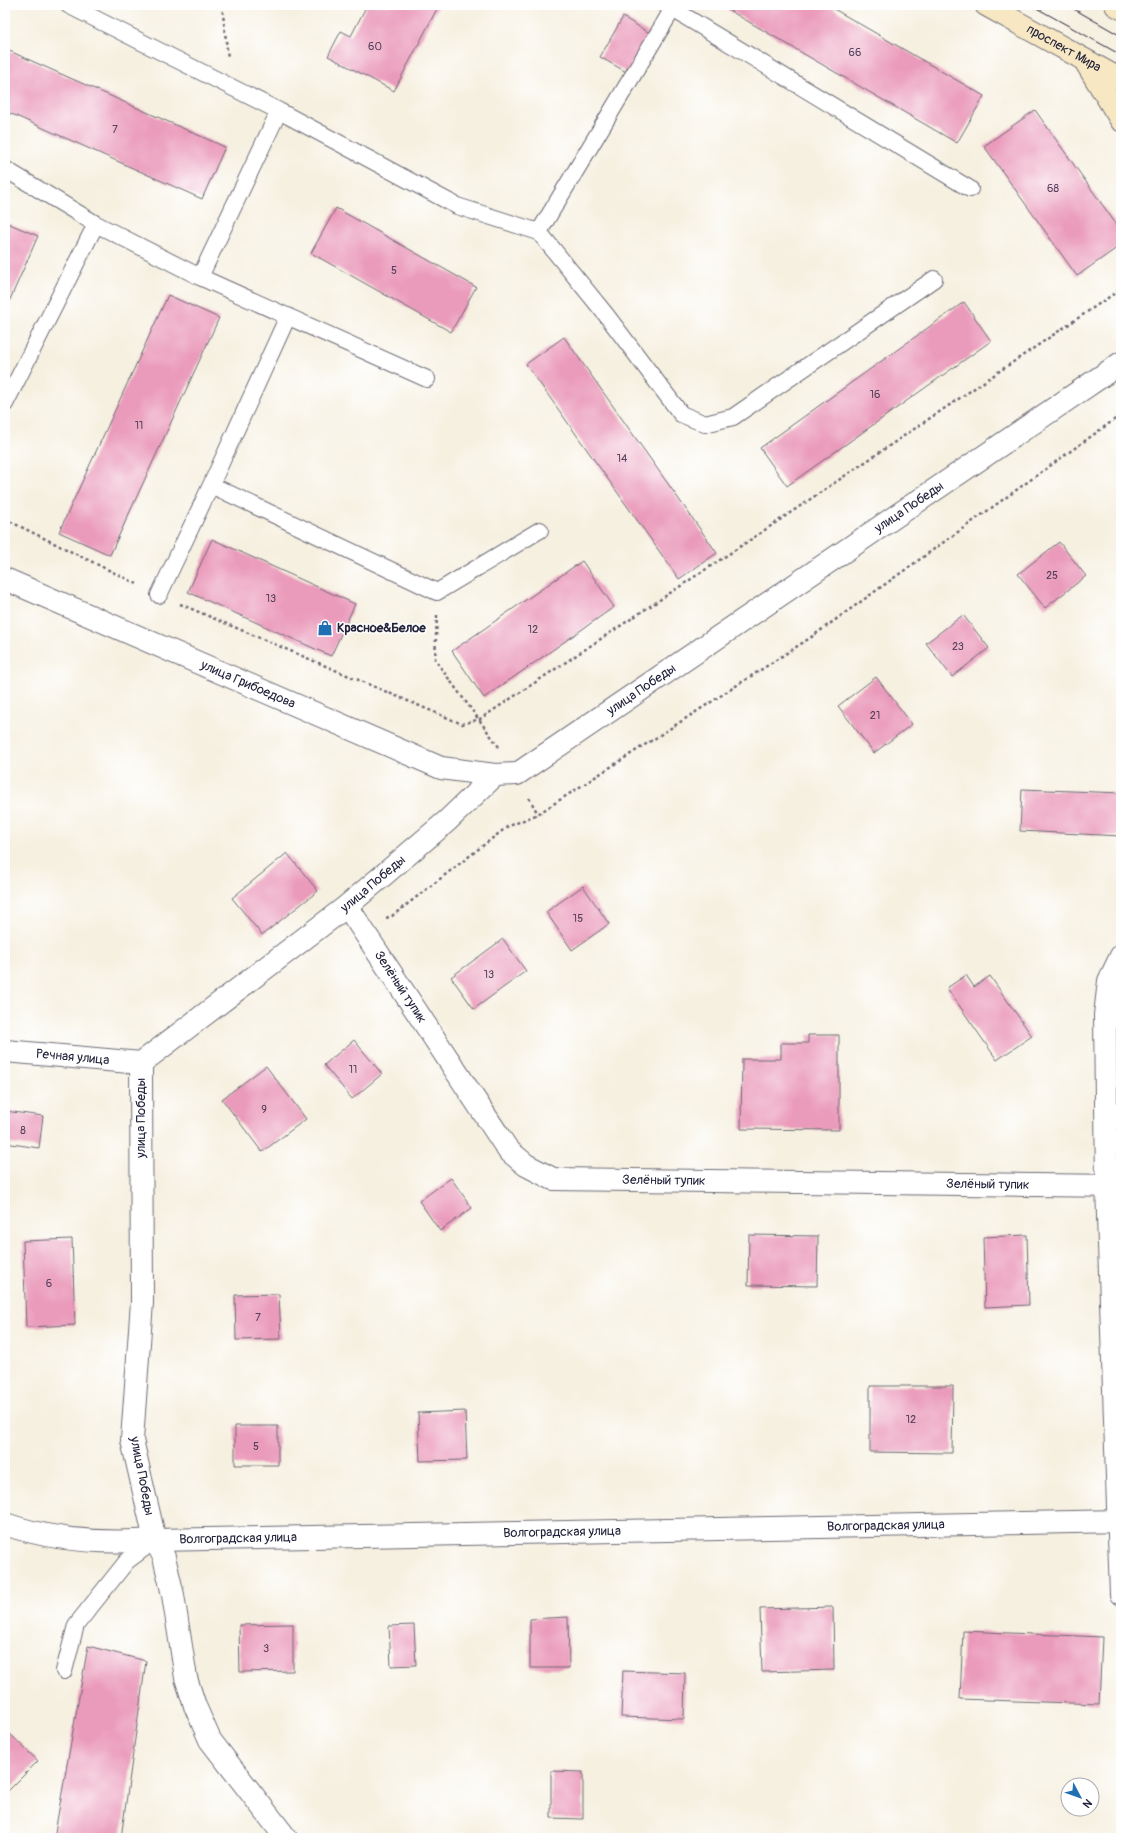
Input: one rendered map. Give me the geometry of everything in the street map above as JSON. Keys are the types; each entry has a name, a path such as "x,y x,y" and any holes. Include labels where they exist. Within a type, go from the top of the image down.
{"main road":[{"name":"проспект Мира","path":"986,5 1121,80"},
{"path":"1116,5 1121,8"},
{"path":"1084,60 1121,120"}],"street":[{"name":"улица Победы","path":"517,774 1121,363"},
{"name":"улица Грибоедова","path":"5,579 441,768 495,775"},
{"path":"495,775 517,774"},
{"name":"улица Победы","path":"286,1838 210,1740 186,1678 173,1595 164,1558 155,1540 132,1440 142,1302 140,1063 347,906 447,821 495,775"},
{"name":"Зелёный тупик","path":"347,906 508,1150 526,1165 553,1179 1114,1186"},
{"path":"1121,956 1110,981 1106,1015 1114,1186 1121,1594"},
{"name":"Речная улица","path":"5,1051 140,1063"},
{"name":"Волгоградская улица","path":"5,1524 54,1537 77,1540 124,1542 155,1540 1120,1521"}],"lane":[{"path":"68,5 279,111 457,206 539,232 607,316 681,414 705,424 733,417 934,279"},
{"path":"539,232 671,6 970,189"},
{"path":"200,277 279,111"},
{"path":"5,169 96,224 200,277 427,379"},
{"path":"5,404 96,224"},
{"path":"159,595 288,316"},
{"path":"211,485 437,592 540,530"},
{"path":"64,1671 76,1625 127,1562 155,1540"}],"path":[{"path":"220,81 228,59 222,5"},
{"path":"5,519 159,595 462,724 480,719 757,536 1121,289"},
{"path":"362,928 392,916 506,827 538,814 810,638 1121,415"},
{"path":"437,592 435,660 480,719 517,774"}],"building":[{"path":"367,5 439,5 394,91 328,56 341,31 351,36"},
{"path":"727,5 827,5 984,96 957,143 725,8"},
{"path":"623,17 651,34 628,73 600,57"},
{"path":"5,49 225,147 202,199 5,111"},
{"path":"1035,110 1121,231 1121,245 1077,276 984,146"},
{"path":"336,208 476,287 451,332 311,253"},
{"path":"5,222 38,236 5,311"},
{"path":"168,295 219,318 110,555 59,532"},
{"path":"964,302 991,341 787,486 760,448"},
{"path":"564,337 717,553 679,579 526,364"},
{"path":"212,539 355,604 331,656 188,592"},
{"path":"1059,542 1086,576 1045,608 1018,574"},
{"path":"582,561 614,607 484,698 452,651"},
{"path":"963,615 989,648 952,677 926,643"},
{"path":"876,677 912,724 874,753 838,706"},
{"path":"1022,789 1121,793 1121,836 1020,831"},
{"path":"287,853 318,891 262,935 232,898"},
{"path":"583,886 609,924 572,950 546,912"},
{"path":"503,939 526,971 474,1009 451,977"},
{"path":"966,975 974,987 990,976 1032,1036 997,1060 947,988"},
{"path":"808,1035 839,1035 839,1130 741,1129 742,1059 781,1059 781,1043 808,1043"},
{"path":"354,1040 382,1074 352,1099 324,1065"},
{"path":"266,1066 306,1119 262,1152 222,1099"},
{"path":"5,1111 43,1116 39,1148 5,1143"},
{"path":"451,1178 472,1208 440,1231 419,1201"},
{"path":"749,1235 818,1236 817,1286 748,1285"},
{"path":"1027,1235 1029,1305 985,1307 983,1237"},
{"path":"72,1239 75,1325 26,1327 23,1241"},
{"path":"279,1294 281,1339 236,1340 235,1295"},
{"path":"870,1386 953,1386 952,1453 870,1452"},
{"path":"465,1411 467,1460 420,1461 418,1413"},
{"path":"235,1426 278,1426 278,1465 235,1465"},
{"path":"833,1607 834,1670 762,1672 760,1609"},
{"path":"568,1617 569,1668 530,1668 530,1619"},
{"path":"293,1624 293,1671 240,1672 239,1625"},
{"path":"414,1625 416,1665 391,1666 389,1626"},
{"path":"963,1631 1102,1637 1099,1704 960,1699"},
{"path":"88,1646 146,1661 121,1838 54,1838"},
{"path":"623,1671 685,1673 684,1719 621,1717"},
{"path":"5,1729 38,1761 5,1794"},
{"path":"551,1771 583,1772 583,1819 551,1818"}],"tram line":[{"path":"1031,5 1121,55"},
{"path":"1067,5 1121,36"}],"place":[{"name":"Красное&Белое","path":"325,628"}]}
